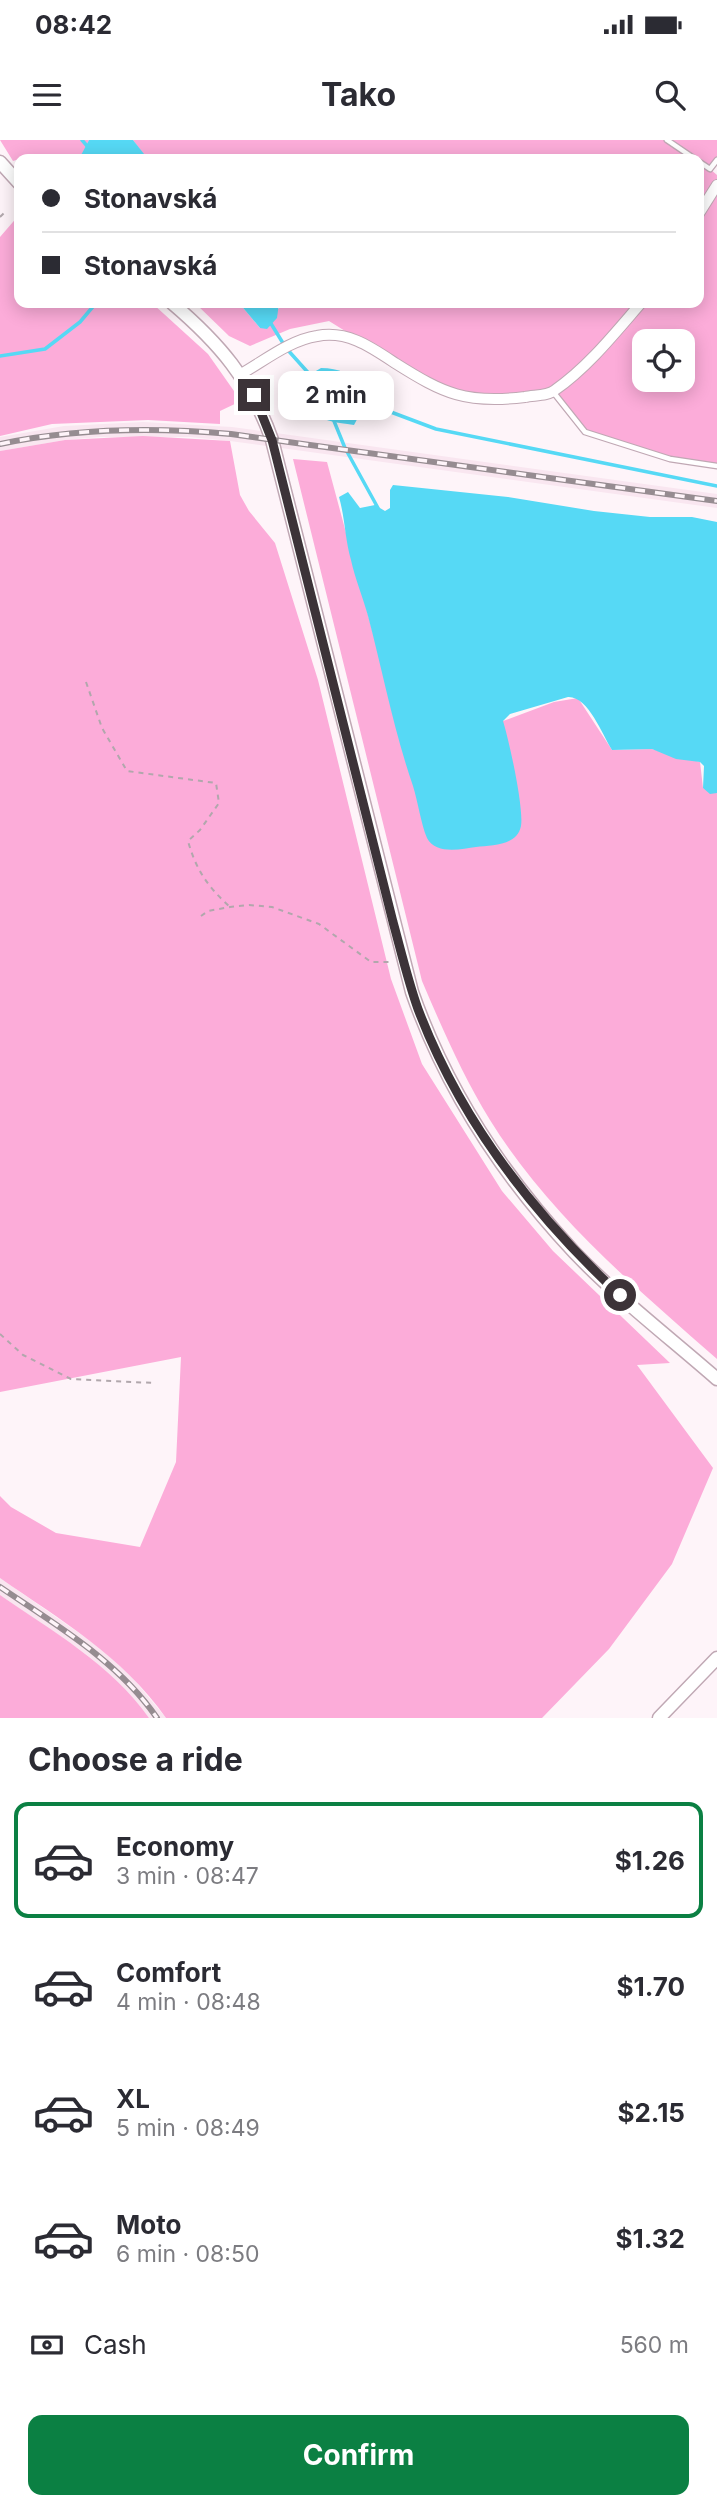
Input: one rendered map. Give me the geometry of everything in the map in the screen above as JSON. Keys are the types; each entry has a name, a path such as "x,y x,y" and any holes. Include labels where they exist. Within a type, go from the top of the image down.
{"street":[{"path":"0,162 14,177"},
{"path":"704,206 717,185"},
{"path":"178,308 199,326 241,374 264,416 404,961 418,1009 436,1051 463,1103 501,1163 540,1214 620,1295 717,1379"},
{"path":"241,374 293,344 315,336 333,335 349,337 366,344 430,384 469,399 497,400 553,393 595,355 637,308"},
{"path":"659,1718 717,1658"}],"lane":[{"path":"667,140 688,154"},
{"path":"704,165 710,169 717,160"},
{"path":"553,393 585,432 670,459 717,466"}],"path":[{"path":"0,217 4,213"},
{"path":"86,682 102,728 127,771 216,783 219,803 200,830 188,841 192,855 210,888 230,907"},
{"path":"201,916 208,911 230,907 272,907 319,924 371,962 404,961"},
{"path":"0,1334 23,1355 71,1379 154,1383"}],"shaded area":[{"path":"0,140 89,140 82,154 14,154 13,161"},
{"path":"133,140 717,140 717,160 710,169 717,175 717,466 670,459 585,432 553,392 497,400 430,384 329,321 290,329 250,346 229,336 200,308 243,308 260,328 279,308 704,308 704,154 143,154"},
{"path":"14,221 14,308 157,308 208,354 241,401 220,411 220,424 148,420 52,424 0,436 0,237"},
{"path":"143,422 232,427 717,494 717,508 190,437 100,437 0,451 0,437 64,426"},
{"path":"143,436 230,441 240,495 249,511 275,543 318,680 391,979 422,1064 502,1191 553,1251 670,1363 637,1365 713,1468 672,1564 609,1649 542,1718 166,1718 131,1676 111,1658 0,1578 0,1496 11,1507 56,1533 140,1547 176,1462 181,1357 0,1392 0,451 65,440"},
{"path":"293,459 327,462 428,838 503,721 554,702 578,698 612,750 652,749 700,762 703,788 717,792 717,1359 624,1277 538,1187 490,1120 453,1052 422,981"},
{"path":"0,1578 99,1647 131,1676 166,1718 149,1718 121,1686 91,1658 0,1595"},
{"path":"0,1595 99,1665 134,1699 149,1718 0,1718"}],"water":[{"path":"89,140 133,140 144,154 82,154"},
{"path":"243,308 278,308 277,318 267,329 260,328"},
{"path":"321,368 344,372 358,384 362,403 354,425 319,416 297,387 299,381"},
{"path":"393,485 508,497 594,511 650,517 692,517 717,522 717,793 710,794 703,788 704,766 700,762 676,759 652,749 612,750 588,709 575,698 568,697 510,714 503,721 520,805 519,833 509,841 496,845 456,850 443,849 431,843 423,826 394,723 347,544 339,497 348,492 360,508 375,505 385,511 390,508 390,490"}],"waterway":[{"path":"82,140 88,147"},
{"path":"0,356 45,349 80,322 92,308"},
{"path":"270,322 286,348 312,377"},
{"path":"359,400 436,429 717,486"},
{"path":"334,421 345,448 378,508"}],"railway":[{"path":"0,444 115,430 231,434 717,501"},
{"path":"0,1587 85,1645 124,1679 157,1718"}],"route":[{"path":"254,395 272,440 393,922 412,992 426,1029 463,1103 501,1163 558,1234 620,1295"}]}
